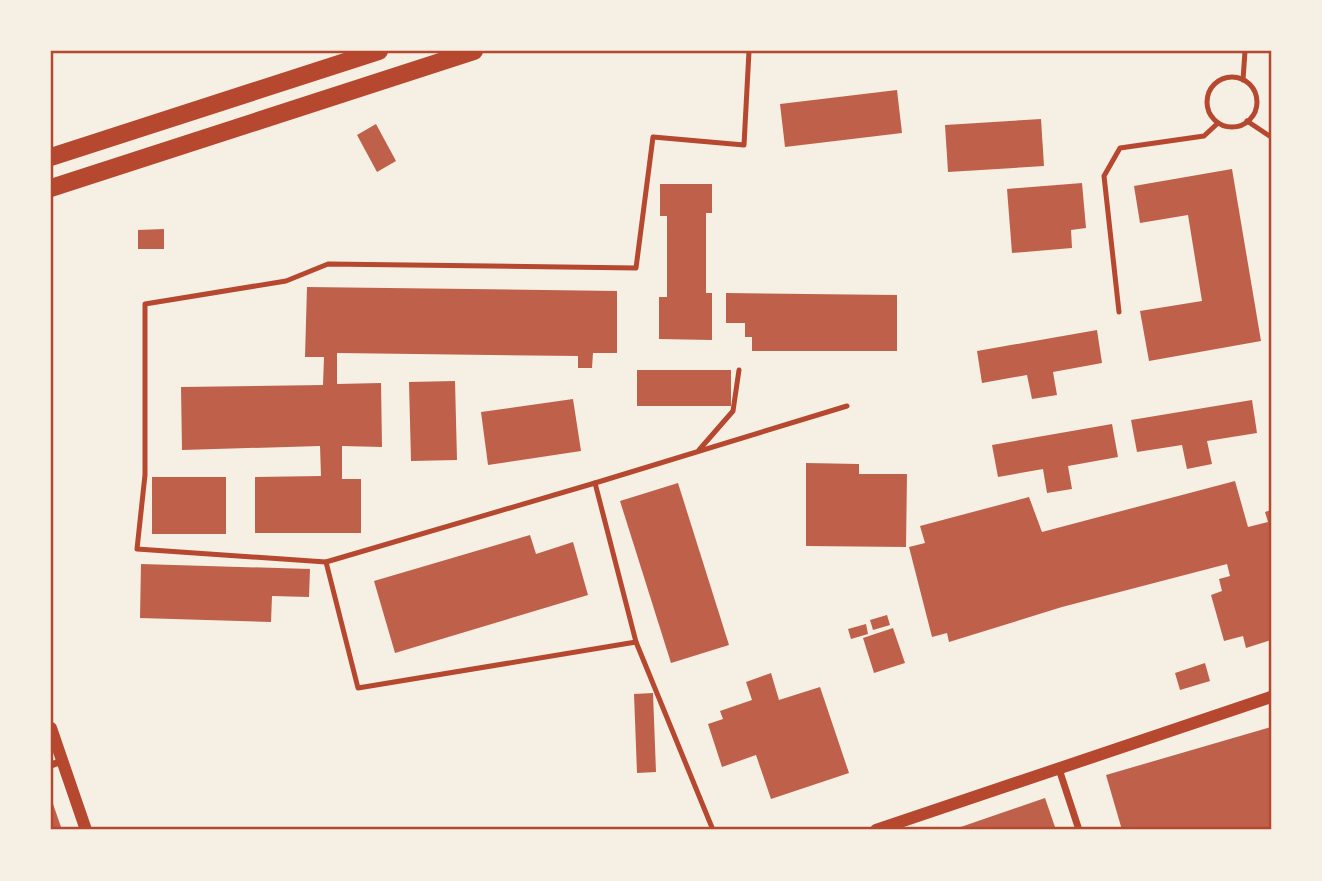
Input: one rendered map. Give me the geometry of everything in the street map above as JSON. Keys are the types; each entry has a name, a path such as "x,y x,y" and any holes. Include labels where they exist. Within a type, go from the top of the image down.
{"main road":[{"path":"51,156 379,51"},
{"path":"51,188 474,51"}],"street":[{"path":"876,830 1271,697"},
{"path":"51,728 56,763 86,830"},
{"path":"1059,769 1079,830"}],"lane":[{"path":"749,51 744,145 653,137 636,268 328,264 286,281 145,304 145,475 137,549 326,562 596,483 847,405"},
{"path":"1243,80 1245,51"},
{"path":"1226,78 1243,80 1250,85 1257,100 1253,116 1233,127 1218,123 1208,111 1208,95 1212,87 1226,78"},
{"path":"1247,121 1271,137"},
{"path":"1119,312 1104,176 1120,148 1204,136 1218,123"},
{"path":"697,452 733,411 739,370"},
{"path":"596,483 636,642 713,830"},
{"path":"326,562 358,688 636,642"}],"building":[{"path":"897,90 902,133 785,147 780,104"},
{"path":"1041,119 1044,166 948,172 945,125"},
{"path":"376,124 396,161 377,172 357,135"},
{"path":"1232,169 1261,341 1149,361 1140,311 1202,301 1188,215 1140,223 1134,186"},
{"path":"1082,183 1086,228 1071,230 1072,248 1012,253 1007,189"},
{"path":"660,184 712,184 712,213 706,213 706,293 712,293 712,340 659,339 659,297 667,297 667,216 660,216"},
{"path":"164,229 164,249 138,249 138,230"},
{"path":"307,287 617,291 617,353 593,353 592,368 578,368 578,356 337,353 337,384 381,383 382,447 342,446 342,479 361,479 361,533 255,533 255,477 321,476 320,446 182,450 181,387 323,385 324,357 305,357"},
{"path":"726,293 897,295 897,351 752,351 752,337 745,337 745,323 726,323"},
{"path":"1097,330 1102,363 1053,372 1057,395 1032,399 1027,375 982,383 977,351"},
{"path":"637,370 731,370 731,406 637,406"},
{"path":"455,381 457,460 411,461 409,382"},
{"path":"573,399 581,451 488,465 481,412"},
{"path":"1252,400 1257,433 1207,441 1212,464 1187,469 1182,445 1137,452 1131,420"},
{"path":"1112,424 1118,457 1068,466 1072,489 1047,493 1043,469 998,477 992,445"},
{"path":"806,463 859,464 859,474 907,474 906,547 806,546"},
{"path":"152,477 226,477 226,534 152,534"},
{"path":"1235,481 1248,527 1268,522 1265,512 1271,510 1271,640 1246,648 1243,636 1224,641 1211,595 1222,591 1219,579 1230,576 1227,564 1062,607 949,642 947,633 932,637 909,547 925,543 920,526 1029,497 1042,532"},
{"path":"678,483 729,645 671,663 620,501"},
{"path":"530,535 536,554 573,542 588,595 395,653 374,581"},
{"path":"141,564 310,569 309,597 272,596 271,622 140,618"},
{"path":"887,615 890,625 873,630 870,620"},
{"path":"866,624 868,634 851,639 848,629"},
{"path":"893,628 905,663 874,673 863,638"},
{"path":"1205,663 1210,681 1180,690 1175,673"},
{"path":"771,673 779,700 820,687 849,773 771,799 756,755 722,767 708,724 723,719 720,711 752,700 746,682"},
{"path":"653,693 656,772 637,773 634,694"},
{"path":"1271,727 1271,830 1122,830 1106,775"},
{"path":"51,798 62,830 51,830"},
{"path":"1045,798 1056,830 952,830"}]}
